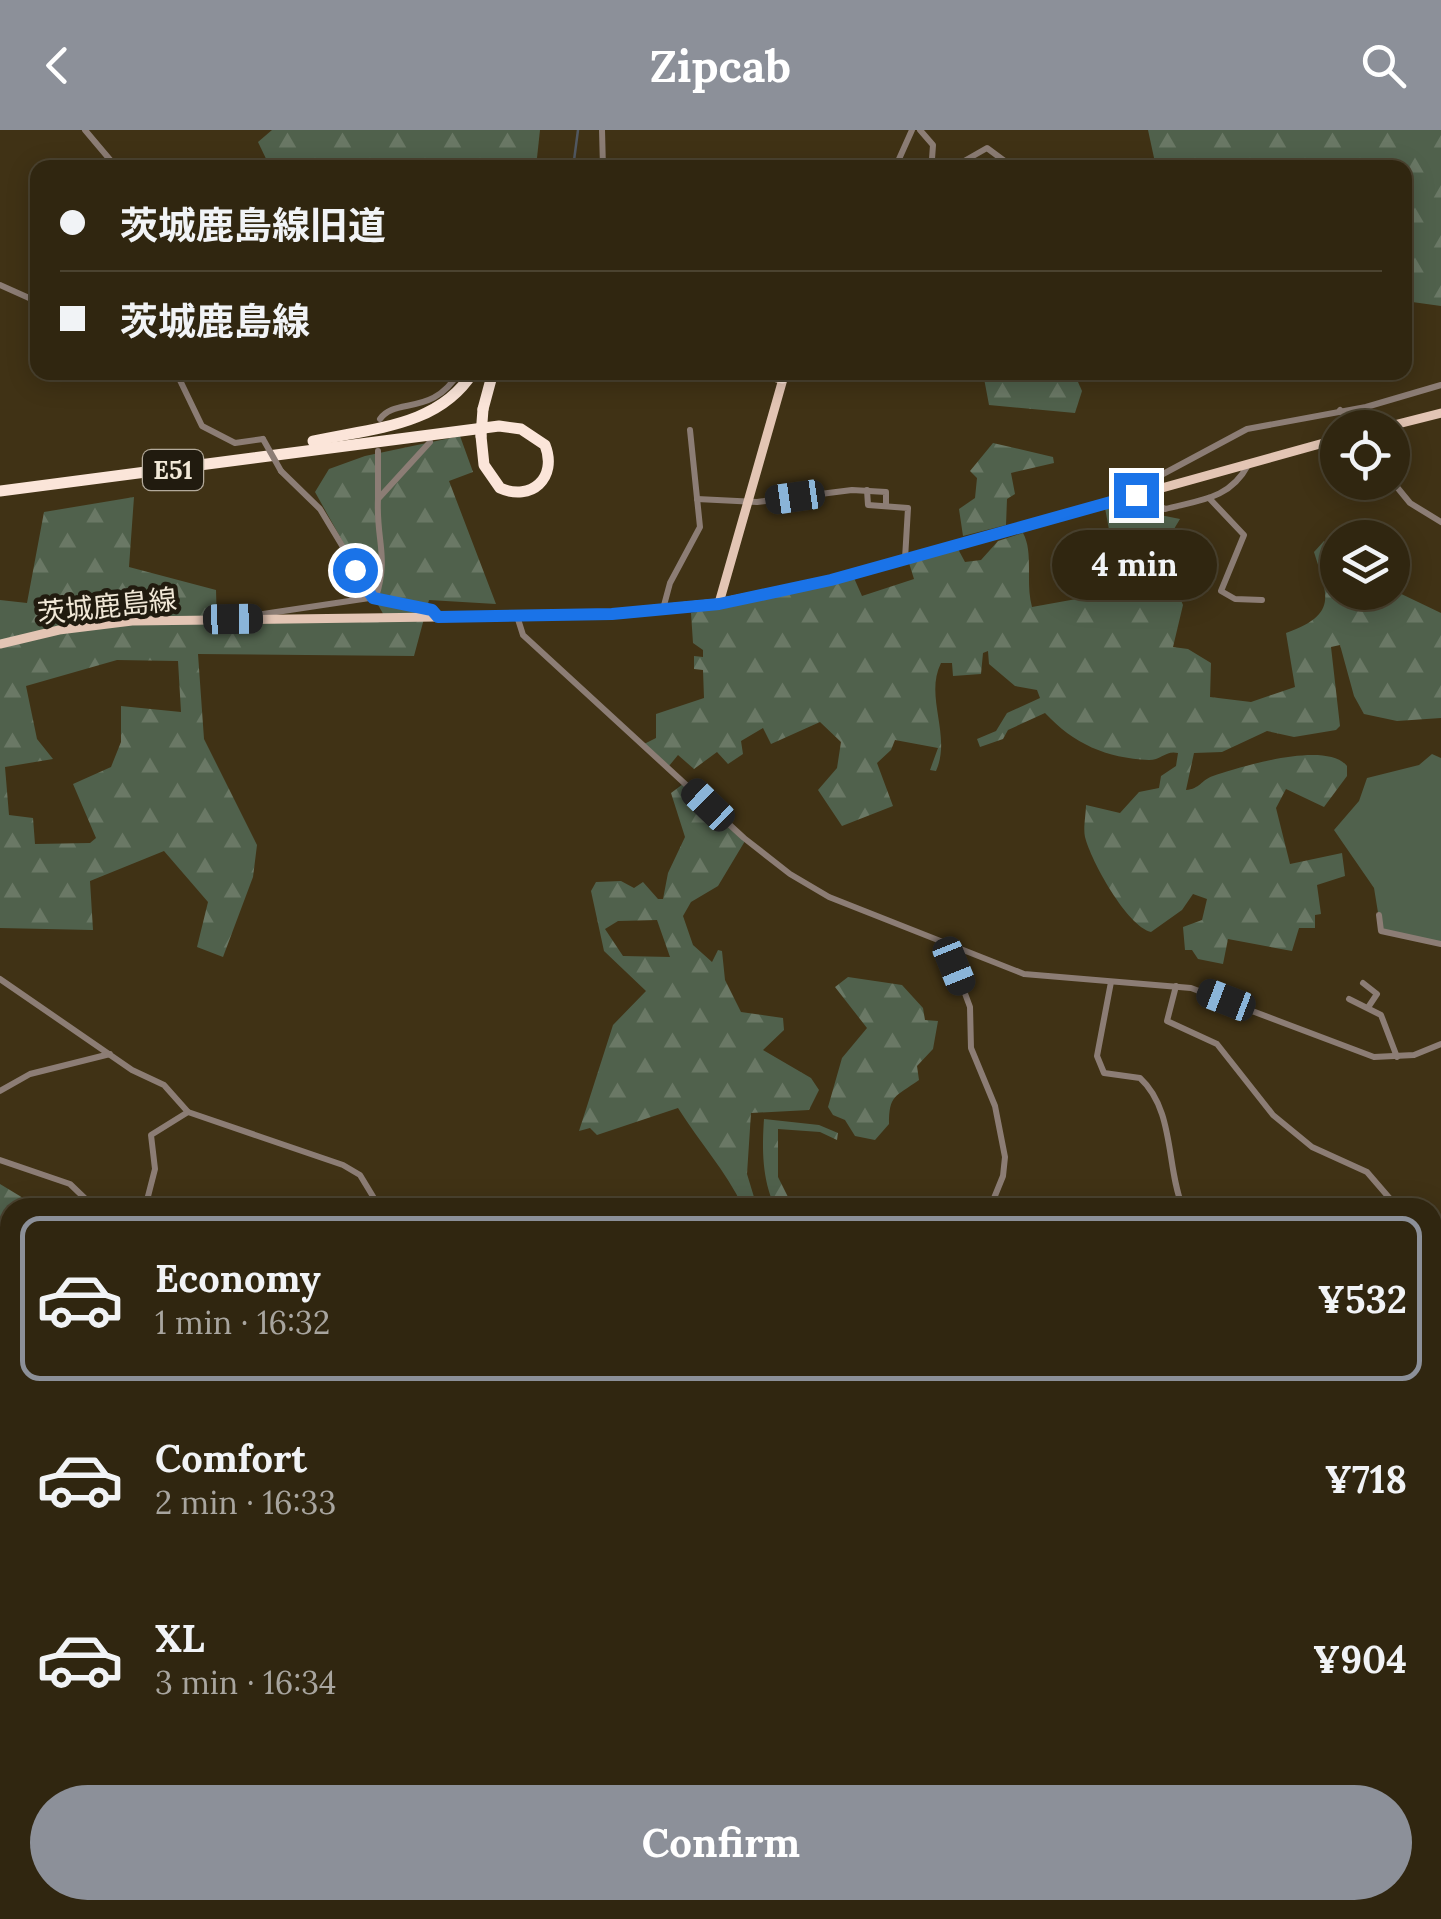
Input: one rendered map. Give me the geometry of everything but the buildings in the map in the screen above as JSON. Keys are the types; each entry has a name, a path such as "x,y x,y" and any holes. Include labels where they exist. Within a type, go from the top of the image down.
{"highway":[{"name":"E51","path":"0,489 237,457 426,415 454,399 468,380"},
{"name":"E51","path":"0,489 118,478 344,443 481,430 510,427 530,433 545,446 550,464 540,486 518,493 500,488 484,465 481,436 481,430 483,410 491,380"}],"main road":[{"path":"719,604 782,380"},
{"path":"1410,421 1441,413"},
{"name":"茨城鹿島線","path":"0,644 107,623 517,616 719,604 905,560 1320,444"}],"street":[{"path":"85,130 110,160"},
{"path":"602,130 603,160"},
{"path":"899,160 912,130"},
{"path":"920,130 933,144 933,160"},
{"path":"966,160 987,148 1003,160"},
{"path":"0,285 30,298"},
{"path":"180,380 202,426 235,442 264,440 281,471 320,509 374,597"},
{"path":"380,419 386,412 434,401 452,380"},
{"path":"1340,410 1441,385"},
{"path":"1249,464 1233,489 1210,498 1165,508 1137,495 1135,490 1247,429 1320,414"},
{"path":"663,610 670,583 700,527 690,430"},
{"path":"378,499 430,442"},
{"path":"374,597 385,564 378,534 378,451"},
{"path":"866,490 866,504 910,510 905,560"},
{"path":"697,499 746,502 866,490 886,492 886,505"},
{"path":"1210,498 1244,535 1222,592 1235,599 1262,600"},
{"path":"1408,500 1441,522"},
{"path":"259,619 263,614 374,597 432,610 438,617"},
{"path":"517,616 521,632 558,668 786,871 823,894 948,947 1024,974 1176,986 1203,992 1361,1054 1396,1057 1441,1044"},
{"path":"1379,915 1382,930 1441,944"},
{"path":"948,947 970,1007 971,1048 995,1106 1005,1158 994,1198"},
{"path":"0,979 110,1054 164,1085 188,1112 343,1165 360,1176 374,1198"},
{"path":"1112,982 1096,1056 1104,1073 1140,1078 1153,1095 1164,1124 1181,1198"},
{"path":"1363,983 1377,994 1369,1006"},
{"path":"1176,986 1167,1021 1217,1044 1273,1115 1312,1147 1366,1172 1389,1198"},
{"path":"1349,999 1369,1006 1385,1021 1396,1057"},
{"path":"0,1091 30,1074 110,1054"},
{"path":"148,1198 155,1169 151,1135 188,1112"},
{"path":"0,1160 70,1184 85,1198"}],"green space":[{"path":"272,130 540,130 537,160 267,160 258,142"},
{"path":"1148,130 1441,130 1441,306 1412,302 1412,160 1154,160"},
{"path":"984,380 1077,380 1082,391 1075,413 989,405"},
{"path":"460,436 473,472 449,481 496,604 429,600 414,656 198,654 204,739 257,845 253,877 223,957 197,947 208,902 164,851 90,881 93,930 0,928 0,600 27,603 44,512 134,497 129,567 216,590 217,625 386,619 315,492 329,469 365,456","holes":["117,660 178,661 181,712 121,706 121,742 111,767 73,784 96,838 90,843 35,844 33,818 9,815 5,767 53,759 37,739 26,686"]},
{"path":"993,443 1053,457 1054,463 1011,473 1015,494 1007,499 1006,525 963,536 959,509 975,498 977,478 970,471"},
{"path":"1133,500 1140,511 1180,519 1165,544 1170,555 1158,585 1177,591 1183,605 1173,647 1188,649 1211,663 1210,697 1251,702 1295,687 1286,633 1314,619 1321,610 1410,610 1410,598 1441,613 1441,718 1397,721 1364,714 1354,696 1340,645 1331,647 1340,726 1336,730 1294,737 1267,731 1222,752 1194,753 1186,790 1242,767 1302,755 1321,755 1347,766 1347,776 1324,807 1286,789 1276,808 1290,864 1342,853 1345,876 1317,885 1321,914 1315,915 1315,928 1299,928 1292,951 1228,939 1223,964 1198,959 1192,950 1185,950 1183,927 1202,920 1207,899 1193,894 1182,910 1151,932 1131,918 1102,876 1089,848 1084,833 1086,805 1120,813 1139,792 1159,788 1161,776 1176,766 1178,753 1149,760 1105,752 1079,741 1045,713 1008,730 1003,739 980,747 977,739 996,731 1007,713 1040,698 1037,690 1015,686 989,664 988,651 983,653 981,674 953,676 952,663 941,663 935,689 941,744 936,771 930,770 938,748 895,740 891,750 877,763 893,806 842,826 818,790 837,768 841,742 820,722 771,744 763,728 741,741 743,754 728,764 717,752 694,769 678,755 669,766 644,744 656,738 656,714 704,698 703,670 694,669 694,656 703,657 703,650 693,643 691,613 854,578 862,596 914,579 909,563 958,549 965,562 981,560 998,541 1023,533 1028,549 1032,607 1104,594 1107,555 1113,551 1105,508"},
{"path":"1320,545 1320,571 1314,552"},
{"path":"1432,754 1441,758 1441,944 1381,931 1374,888 1334,830 1359,801 1367,778 1419,765"},
{"path":"683,784 745,841 718,886 691,902 683,916 693,945 712,962 718,950 722,951 725,980 741,1012 783,1018 784,1030 763,1050 811,1078 819,1090 809,1110 751,1113 747,1174 754,1198 738,1198 678,1108 597,1135 590,1128 579,1131 613,1025 646,991 604,951 591,891 596,882 621,881 634,888 643,882 658,899 663,899 668,873 685,837 671,793","holes":["657,920 670,957 623,956 605,929 618,921"]},
{"path":"848,977 902,985 923,1008 925,1020 938,1021 933,1049 917,1066 919,1080 895,1098 889,1124 875,1140 855,1136 845,1120 833,1115 828,1107 842,1058 867,1028 835,987"},
{"path":"764,1119 819,1125 838,1133 837,1140 820,1132 778,1129 778,1177 788,1198 772,1198 763,1141"},
{"path":"0,1184 23,1198 0,1198"}],"waterway":[{"path":"574,160 578,130"}],"route":[{"path":"355,570 373,598 432,610 438,617 663,610 719,604 831,580 1136,495"}]}
